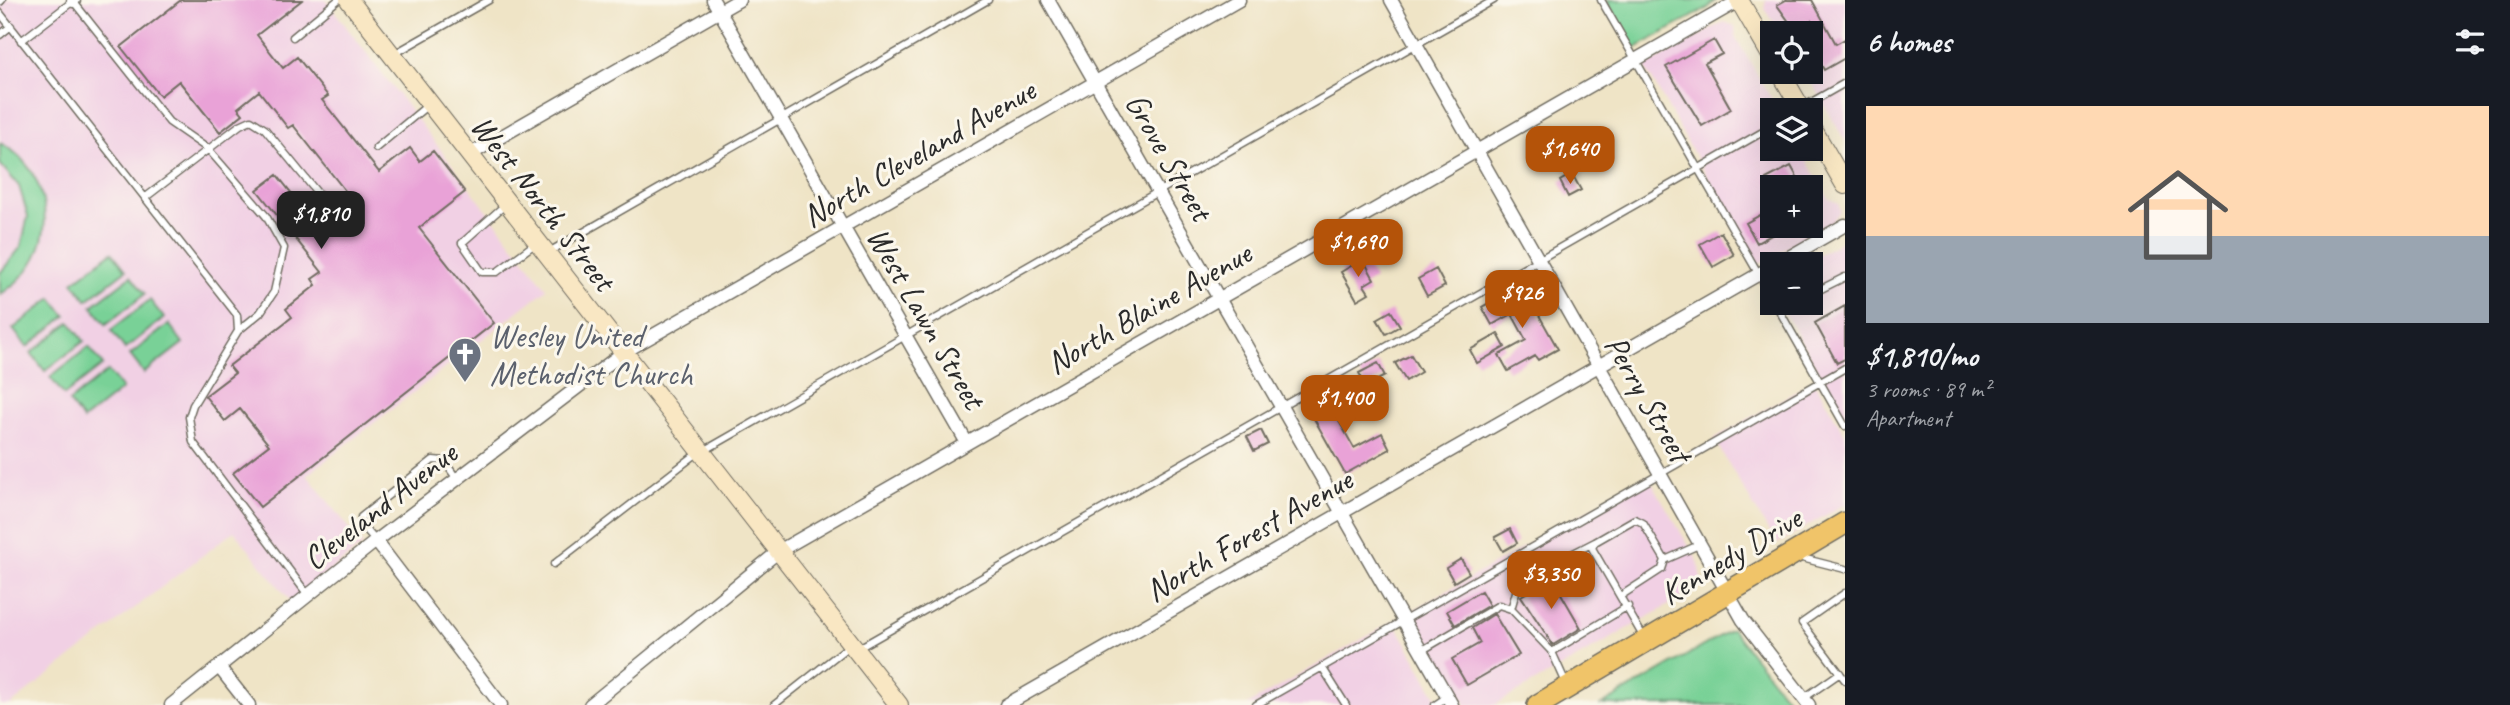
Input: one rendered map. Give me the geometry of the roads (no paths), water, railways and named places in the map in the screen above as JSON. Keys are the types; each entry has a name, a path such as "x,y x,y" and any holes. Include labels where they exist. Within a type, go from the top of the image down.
{"main road":[{"name":"West North Street","path":"349,0 899,705"},
{"path":"1739,0 1760,36"},
{"path":"1823,147 1845,185"},
{"name":"Kennedy Drive","path":"1538,705 1845,523"}],"street":[{"path":"469,155 716,6 739,0"},
{"name":"Grove Street","path":"1048,0 1450,701"},
{"name":"North Cleveland Avenue","path":"624,352 1239,0"},
{"name":"Perry Street","path":"1391,0 1743,620 1807,701"},
{"name":"North Blaine Avenue","path":"590,705 779,551 1739,0"},
{"name":"West Lawn Street","path":"716,6 967,443"},
{"name":"North Forest Avenue","path":"1798,252 1845,225"},
{"name":"North Forest Avenue","path":"1006,705 1758,275"},
{"name":"Cleveland Avenue","path":"171,705 376,541 624,352"},
{"path":"376,541 501,705"},
{"path":"219,667 249,705"}],"lane":[{"path":"21,41 73,0 169,122 208,149 266,216 284,248 274,292 260,313 238,331 188,417 193,442 308,596"},
{"path":"293,37 338,0"},
{"path":"392,55 489,0"},
{"path":"508,204 463,243 482,272 497,272 781,119 988,0"},
{"path":"554,564 702,451 1494,0"},
{"path":"1601,0 1760,278"},
{"path":"0,13 237,314 238,331"},
{"path":"0,34 11,26"},
{"path":"1820,98 1845,83"},
{"path":"376,148 429,104"},
{"path":"146,197 251,120 265,129 324,201"},
{"path":"774,705 853,646 1281,407 1760,133"},
{"path":"1823,288 1845,277"},
{"path":"1782,315 1845,426"},
{"path":"1256,705 1844,370"},
{"path":"376,541 362,525 361,517 433,460 444,461 457,479"},
{"path":"1511,609 1516,592 1525,578 1634,519 1643,523 1665,560"},
{"path":"1595,542 1593,553 1617,594 1622,595 1646,642"},
{"path":"1622,595 1662,569 1665,560 1701,544"},
{"path":"1793,555 1845,569"},
{"path":"1845,593 1802,623 1845,680"},
{"path":"1421,651 1499,605 1511,609 1552,652 1569,687"},
{"path":"1552,652 1628,606"},
{"path":"1322,667 1346,705"},
{"path":"1807,701 1840,673"},
{"path":"1435,705 1450,701"}],"place":[{"name":"Wesley United Methodist Church","path":"465,384"}]}
